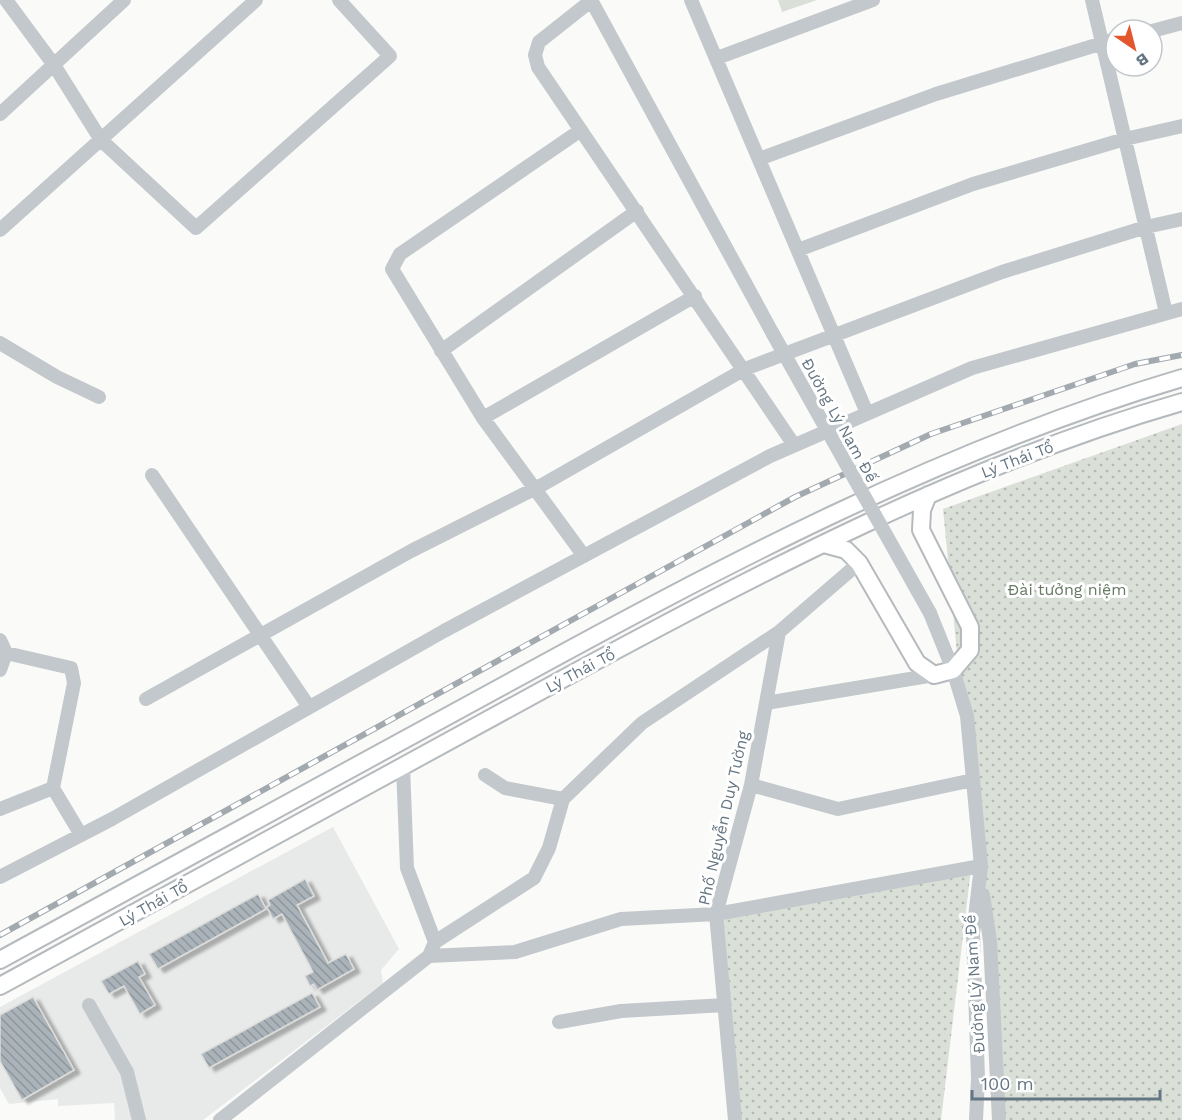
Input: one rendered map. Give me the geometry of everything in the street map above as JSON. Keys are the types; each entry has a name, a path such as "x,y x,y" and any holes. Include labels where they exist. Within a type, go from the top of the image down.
{"main road":[{"name":"Lý Thái Tổ","path":"0,960 614,624 750,555 919,473 991,443 1182,378"},
{"name":"Lý Thái Tổ","path":"0,986 616,651 824,544 928,495 1001,465 1182,402"},
{"path":"991,443 1001,465"},
{"path":"824,544 846,550 859,563 917,663 934,675 953,670 970,650 970,627 921,530 922,510 928,495"},
{"path":"750,555 762,576"}],"street":[{"path":"6,0 54,65 101,140 196,228 390,56 339,0"},
{"path":"0,114 124,0"},
{"path":"0,231 256,0"},
{"path":"592,0 538,42 535,55 538,67 745,369 794,445"},
{"name":"Đường Lý Nam Đế","path":"592,0 772,334 930,613 953,670 967,716 974,780 981,881 990,941 999,1120"},
{"path":"691,0 867,413"},
{"path":"717,58 873,0"},
{"path":"1092,0 1104,29"},
{"path":"1164,28 1182,23"},
{"path":"759,159 936,94 1104,43"},
{"path":"1115,78 1125,139 1166,313"},
{"path":"798,250 973,184 1125,139 1182,126"},
{"path":"581,129 400,254 392,269 483,418 584,556"},
{"path":"441,351 637,212"},
{"path":"146,699 411,551 534,489 745,369 1002,272 1146,226 1182,219"},
{"path":"483,418 695,296"},
{"path":"0,877 112,819 584,556 794,445 972,368 1182,309"},
{"path":"0,343 57,377 99,397"},
{"path":"152,475 309,708"},
{"path":"220,1120 429,956 435,942 534,878 549,848 563,799 642,723 779,632 859,563"},
{"name":"Phố Nguyễn Duy Tường","path":"735,1120 716,914 751,785 779,632"},
{"path":"0,670 3,646 71,668 74,683 53,788 81,835"},
{"path":"766,703 934,675"},
{"path":"403,766 407,868 435,942"},
{"path":"485,775 505,788 563,799"},
{"path":"751,785 838,809 974,780"},
{"path":"0,809 53,788"},
{"path":"429,956 515,952 621,919 716,914 981,866"},
{"name":"Đường Lý Nam Đế","path":"976,1120 978,1078 973,934 981,881"},
{"path":"90,1005 127,1072 139,1120"},
{"path":"559,1022 621,1011 725,1005"}],"shaded area":[{"path":"333,827 399,949 381,970 383,983 203,1120 115,1120 114,1103 58,1106 58,1099 9,1104 0,1088 0,1007"}],"green space":[{"path":"778,0 817,0 782,12"},
{"name":"Đài tưởng niệm","path":"1182,424 1182,1120 1007,1120 1002,1115 943,509"},
{"path":"971,869 941,1120 740,1120 716,914"}],"building":[{"path":"305,879 314,896 297,905 328,963 346,954 354,969 317,990 314,984 310,986 305,976 313,972 282,914 273,919 267,907 270,905 268,900"},
{"path":"258,894 266,909 158,969 149,954"},
{"path":"138,961 145,974 139,977 155,1005 140,1014 124,986 109,994 101,981"},
{"path":"312,993 320,1007 209,1068 201,1054"},
{"path":"33,997 74,1070 22,1100 0,1061 0,1015"}],"railway":[{"path":"0,935 795,497 931,434 1135,364 1182,355"}]}
